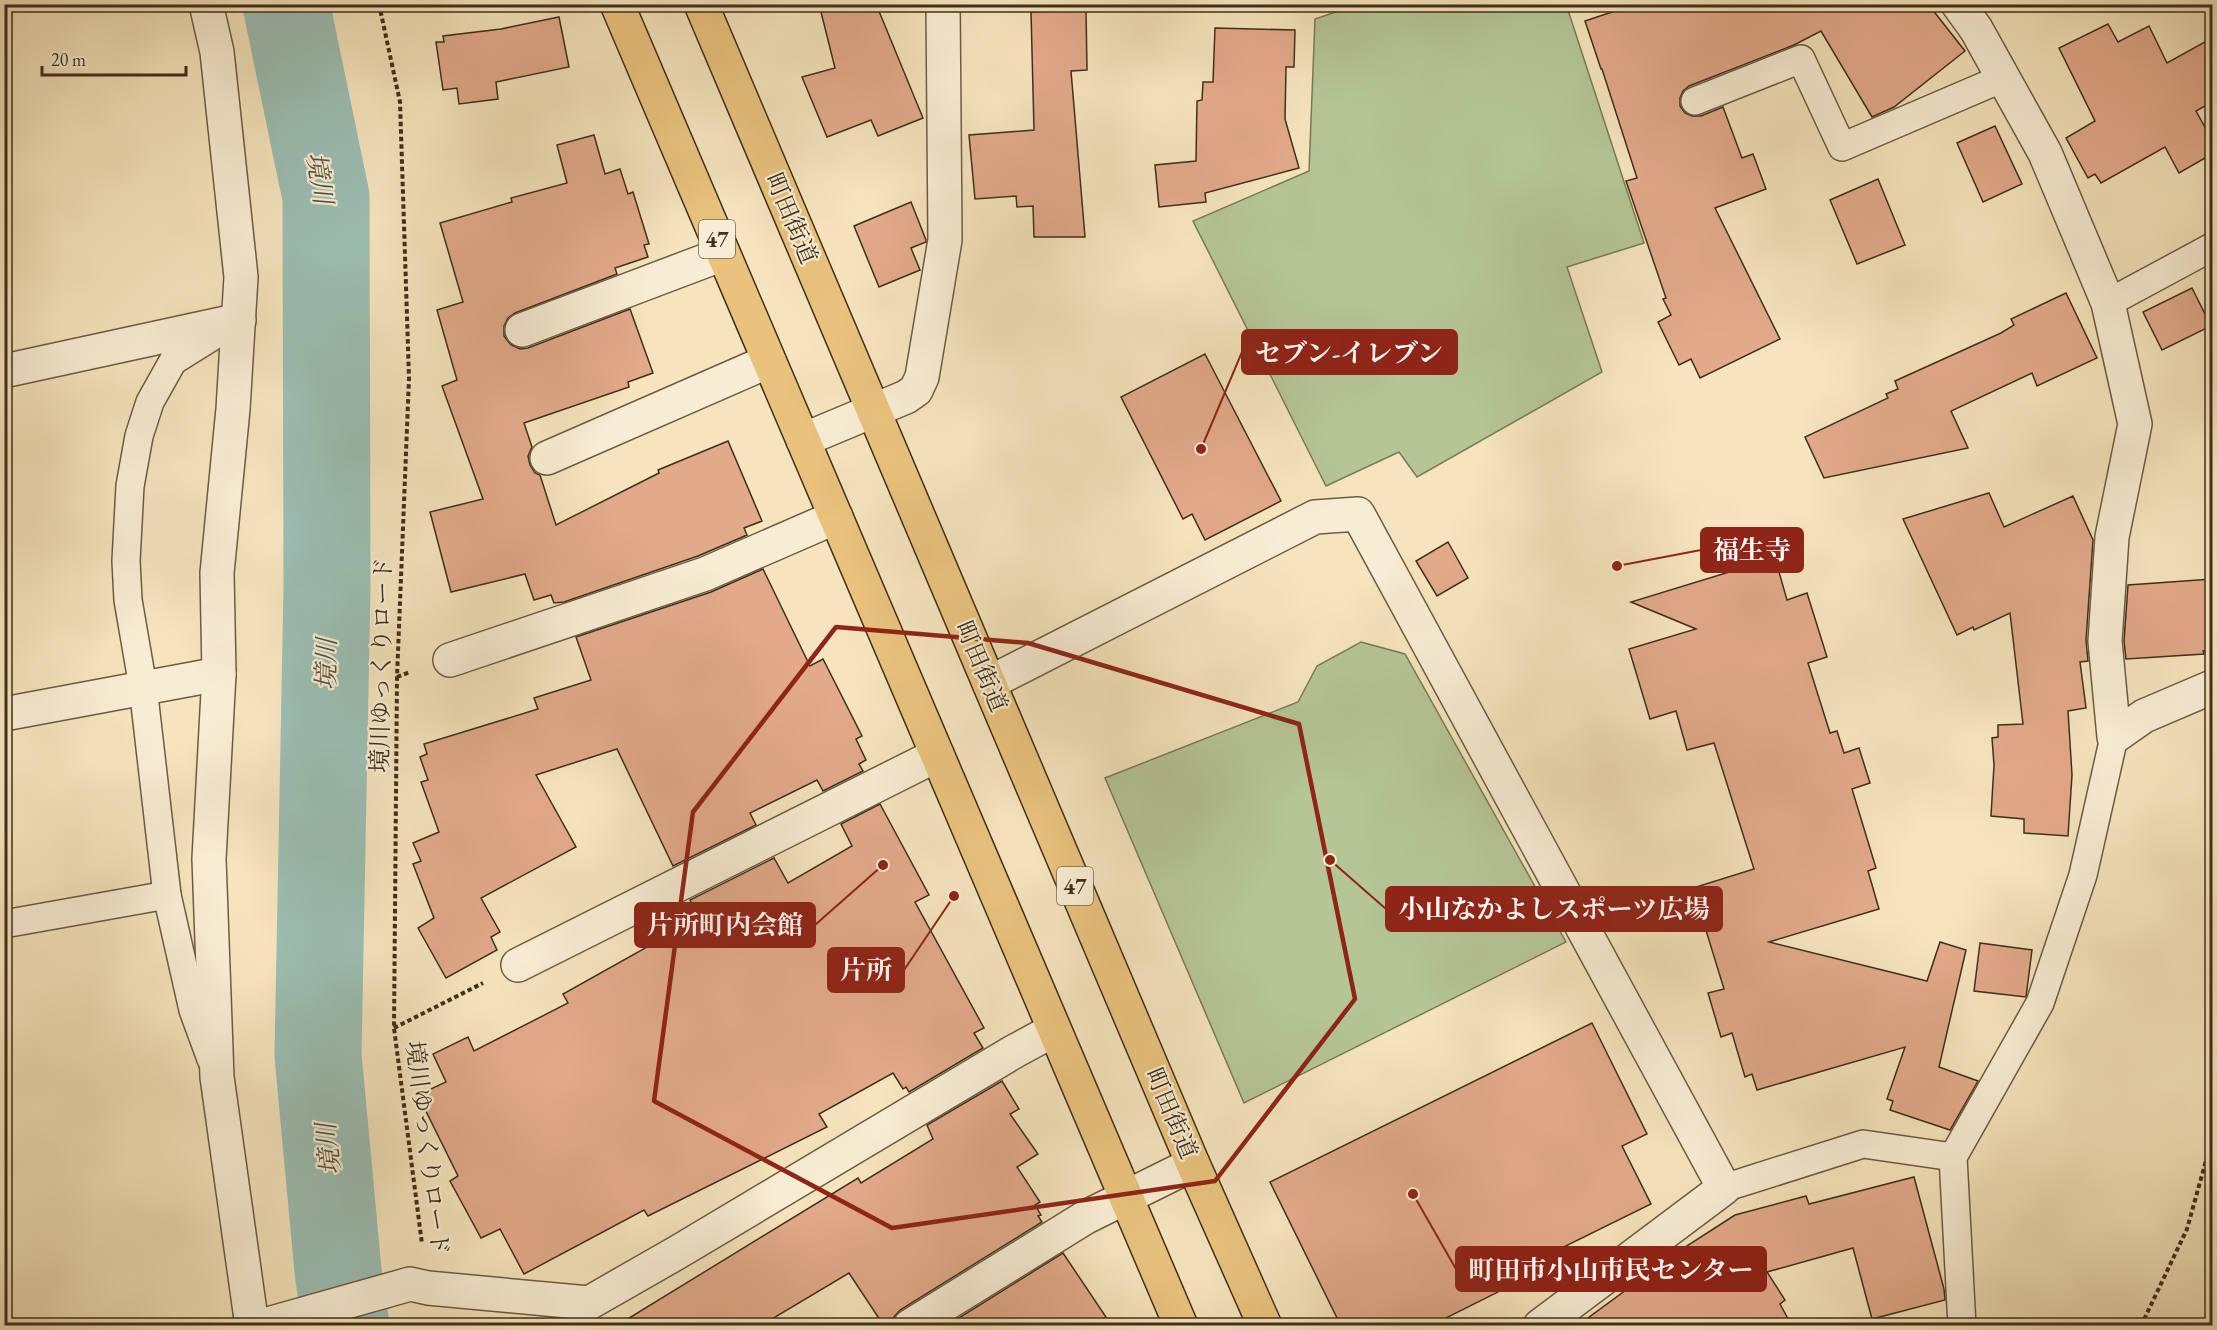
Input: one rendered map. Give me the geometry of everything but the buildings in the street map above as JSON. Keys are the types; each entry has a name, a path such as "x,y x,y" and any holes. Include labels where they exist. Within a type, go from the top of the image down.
{"main road":[{"name":"47","path":"617,4 1181,1326"},
{"name":"町田街道","path":"701,4 1193,1164 1265,1326"}],"street":[{"path":"206,4 217,52 242,277 233,408 217,573 219,674 209,859 217,1077 264,1324 419,1286 589,1303 1054,1030"},
{"path":"803,440 914,392 922,377 945,240 943,4"},
{"path":"1958,4 1976,29 2045,153 2108,303 2134,424 2112,537 2105,641 2114,737 2144,716 2212,687"},
{"path":"522,330 723,254"},
{"path":"4,371 239,320"},
{"path":"547,458 770,361"},
{"path":"989,683 1315,517 1358,514 1724,1188 1540,1326"},
{"path":"450,660 705,574 836,517"},
{"path":"4,714 219,674"},
{"path":"518,965 937,755"},
{"path":"910,1326 1086,1217 1124,1196 1193,1164"}],"lane":[{"path":"1695,102 1801,59 1842,147 2003,78"},
{"path":"2108,303 2212,247"},
{"path":"217,1077 193,1010 167,895 143,687 128,600 126,561 130,486 139,436 150,402 173,361 239,320"},
{"path":"1962,1326 1953,1157 2040,1003 2083,875 2114,737"},
{"path":"4,924 167,895"},
{"path":"1724,1188 1863,1144 1953,1157"}],"path":[{"name":"境川ゆっくりロード","path":"379,4 400,102 409,378 397,676 394,1028 419,1286"},
{"path":"394,1028 518,965"},
{"path":"2141,1326 2187,1229 2212,1139"}],"highlighted area":[{"path":"836,627 1028,643 1299,724 1355,999 1215,1181 892,1228 654,1101 693,812"}],"green space":[{"path":"1566,4 1644,243 1567,267 1602,372 1417,477 1399,452 1326,486 1193,221 1309,171 1315,19 1356,5"},
{"path":"1361,642 1405,654 1566,942 1244,1103 1105,778 1298,702 1317,666"}],"waterway":[{"name":"境川","path":"286,4 326,197 327,586 318,1055 338,1271 346,1326"}],"place":[{"name":"セブン-イレブン","path":"1201,449"},
{"name":"福生寺","path":"1617,566"},
{"name":"小山なかよしスポーツ広場","path":"1330,860"},
{"name":"片所町内会館","path":"883,865"},
{"name":"片所","path":"954,896"},
{"name":"町田市小山市民センター","path":"1413,1194"}]}
